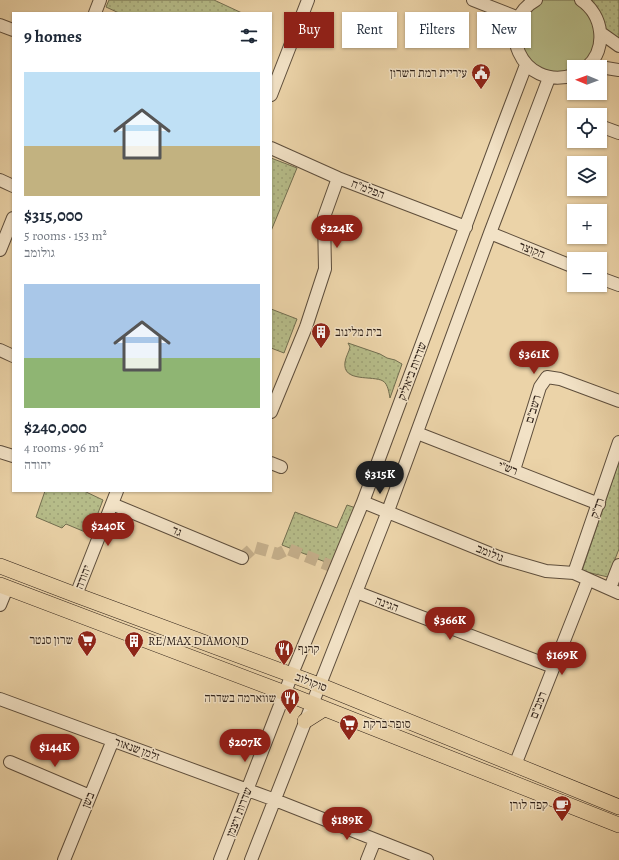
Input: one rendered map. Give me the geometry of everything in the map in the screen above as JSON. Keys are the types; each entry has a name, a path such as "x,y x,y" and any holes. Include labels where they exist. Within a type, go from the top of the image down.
{"main road":[{"name":"סוקולוב","path":"0,566 319,685 619,807"},
{"name":"סוקולוב","path":"4,586 285,693 619,825"},
{"path":"305,721 318,706"}],"street":[{"path":"95,12 100,0"},
{"path":"272,92 308,0"},
{"path":"473,0 504,12"},
{"path":"524,12 532,2 536,0"},
{"path":"583,1 596,16 601,33 600,45 595,60"},
{"path":"0,25 12,30"},
{"path":"601,33 619,46"},
{"path":"517,48 526,65 533,71 549,78 567,78"},
{"name":"שדרות ביאליק","path":"292,675 363,502 526,65"},
{"path":"607,69 619,70"},
{"path":"318,706 319,685 388,511 490,233 549,78"},
{"path":"607,129 619,133"},
{"name":"הפלמ\"ח","path":"272,148 338,178 466,226"},
{"path":"272,410 306,327 325,269 324,217 338,178"},
{"path":"0,180 12,186"},
{"path":"0,250 12,220"},
{"name":"הקוצר","path":"490,233 567,264"},
{"path":"607,281 619,285"},
{"path":"0,350 12,356"},
{"name":"רשב\"ם","path":"514,470 540,387 547,377 560,379 619,401"},
{"name":"רש\"י","path":"417,433 599,504"},
{"name":"רד\"ק","path":"574,573 599,504 619,442"},
{"path":"0,452 12,456"},
{"name":"יהודה","path":"76,595 117,492"},
{"name":"גולומב","path":"363,502 501,558 546,571 574,573 614,591"},
{"name":"גד","path":"112,504 242,558"},
{"path":"614,591 619,565"},
{"name":"רמב\"ם","path":"515,765 588,580"},
{"path":"0,605 4,586"},
{"name":"הגינה","path":"356,592 553,667"},
{"name":"שדרות ויצמן","path":"220,860 292,675"},
{"name":"זלמן שנאור","path":"0,698 275,800 427,860"},
{"path":"251,860 305,721"},
{"name":"בשן","path":"64,860 113,740"},
{"path":"10,762 90,796"},
{"path":"367,860 375,840"}],"green space":[{"path":"109,0 214,0 240,12 117,12 106,7"},
{"path":"536,0 581,0 601,33 590,60 567,60 567,74 533,71 521,48 531,48 531,12 529,12"},
{"path":"592,0 619,0 619,39 605,33"},
{"path":"272,158 297,168 272,229"},
{"path":"272,309 297,319 284,353 272,348"},
{"path":"348,343 380,354 402,364 390,398 385,382 378,379 353,376 348,373 345,369 345,362 350,347"},
{"path":"619,461 619,549 608,577 582,571"},
{"path":"45,492 86,492 103,500 90,534 66,524 62,528 36,517"},
{"path":"347,505 356,508 333,565 282,545 295,512 337,528"}],"tunnel":[{"path":"242,558 254,547 278,554 288,549 336,568"}],"place":[{"name":"עיריית רמת השרון","path":"481,90"},
{"name":"בית מלינוב","path":"321,349"},
{"name":"שרון סנטר","path":"87,657"},
{"name":"RE/MAX DIAMOND","path":"134,658"},
{"name":"קרנף","path":"284,666"},
{"name":"שווארמה בשדרה","path":"290,715"},
{"name":"סופר ברקת","path":"349,741"},
{"name":"קפה לורן","path":"562,822"}]}
